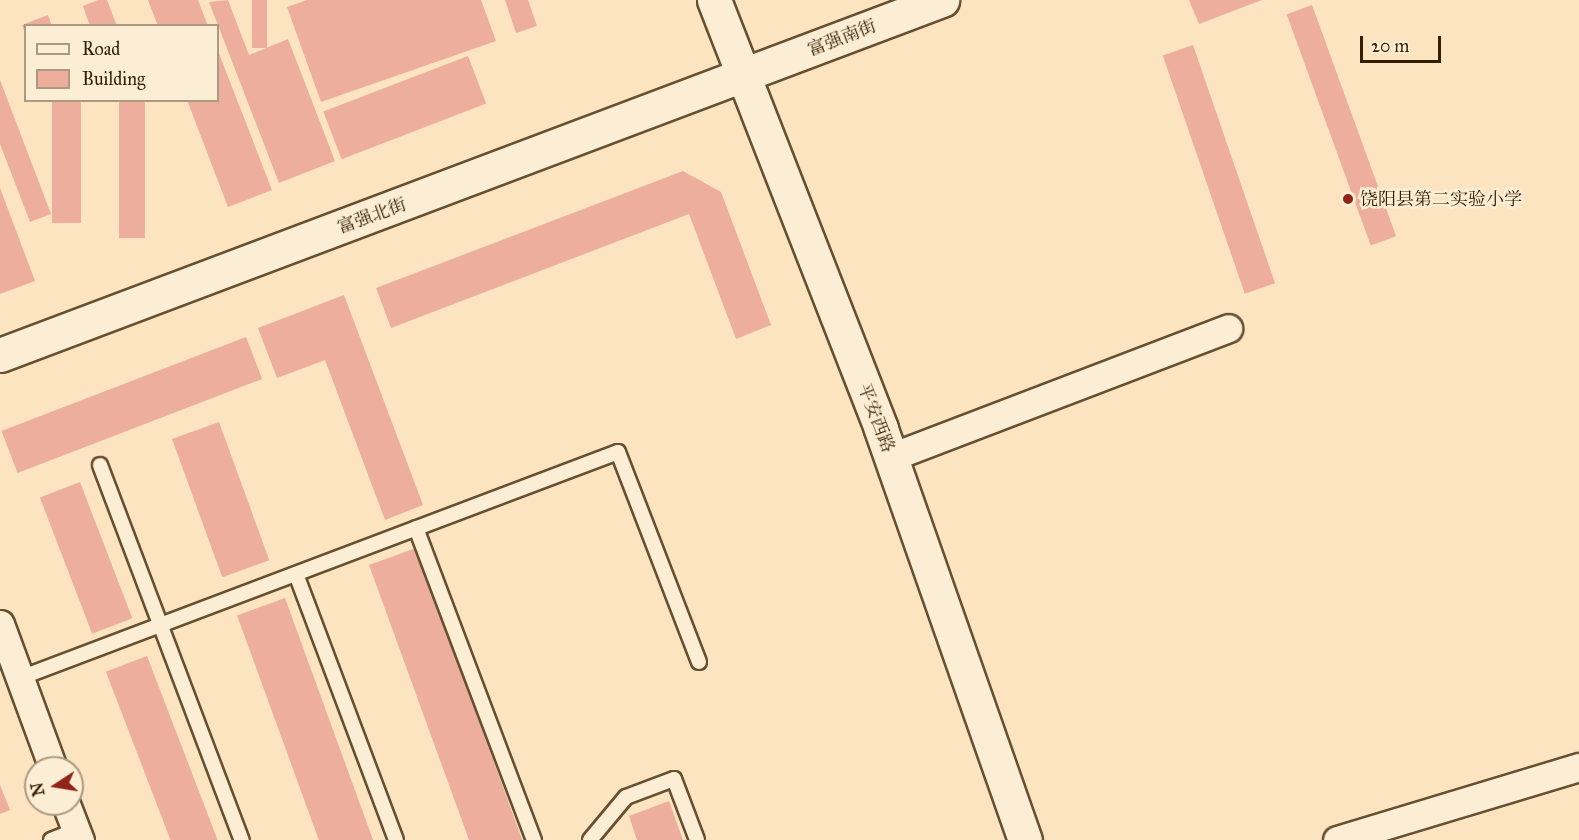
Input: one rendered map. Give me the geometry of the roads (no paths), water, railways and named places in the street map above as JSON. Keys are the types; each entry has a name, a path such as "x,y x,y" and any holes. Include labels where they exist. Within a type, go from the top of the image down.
{"street":[{"name":"平安西路","path":"714,0 891,457 1024,840"},
{"name":"富强南街","path":"743,75 942,0"},
{"name":"富强北街","path":"0,355 743,75"},
{"path":"891,457 1228,328"},
{"path":"0,624 49,756"},
{"path":"1337,840 1579,767"},
{"path":"71,816 78,835"}],"lane":[{"path":"20,678 618,452 699,662"},
{"path":"100,465 242,840"},
{"path":"416,528 534,840"},
{"path":"296,574 396,840"},
{"path":"591,840 626,797 674,779 697,840"},
{"path":"51,840 78,835"}],"place":[{"name":"饶阳县第二实验小学","path":"1348,199"}]}
